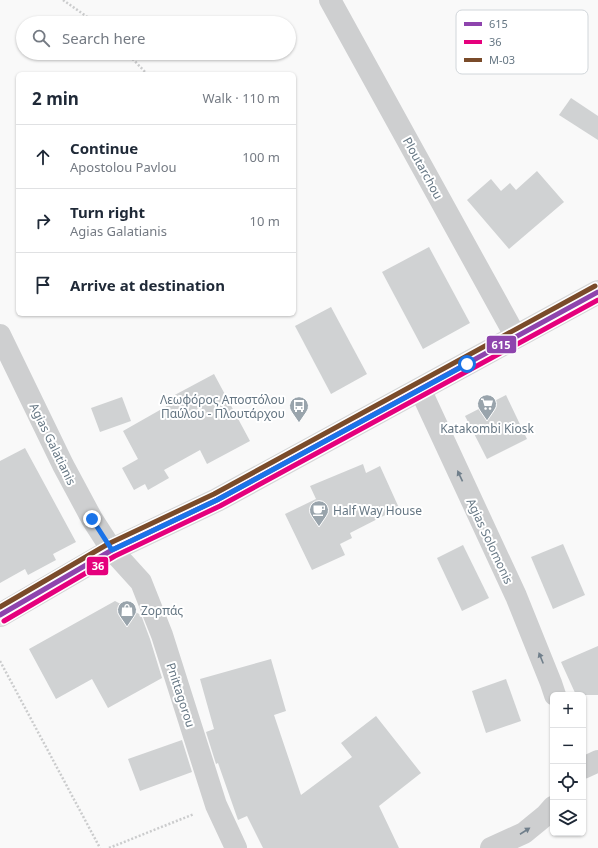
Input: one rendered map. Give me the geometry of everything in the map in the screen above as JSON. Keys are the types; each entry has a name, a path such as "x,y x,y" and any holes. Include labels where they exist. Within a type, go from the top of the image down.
{"main road":[{"path":"0,615 112,550 217,500 598,292"}],"street":[{"name":"Ploutarchou","path":"330,0 516,337"},
{"name":"Agias Galatianis","path":"0,335 63,465 92,519 112,550"},
{"name":"Agias Solomonis","path":"420,389 516,596 554,692"},
{"name":"Pnittagorou","path":"112,550 141,582 162,635 216,805 236,848"},
{"path":"586,767 598,761"},
{"path":"490,848 524,833 550,810"}],"path":[{"path":"63,0 86,16"},
{"path":"134,60 145,72"},
{"path":"0,661 100,848"},
{"path":"109,848 216,805"}],"building":[{"path":"571,98 598,116 598,140 559,115"},
{"path":"537,171 564,202 509,249 467,200 491,179 501,191 510,183 516,190"},
{"path":"429,247 470,323 423,349 382,272"},
{"path":"331,307 367,374 331,394 295,326"},
{"path":"214,374 250,441 207,464 200,450 164,470 169,478 148,490 145,484 134,490 122,468 138,459 123,431 174,402 171,397"},
{"path":"506,395 527,439 487,459 465,416"},
{"path":"122,397 131,421 100,432 91,408"},
{"path":"25,448 76,542 53,554 56,560 28,575 25,569 0,583 0,461"},
{"name":"Half Way House","path":"363,464 366,473 380,466 399,508 350,533 352,538 340,544 345,555 312,570 285,514 316,499 310,486"},
{"path":"563,544 585,595 553,609 531,557"},
{"path":"463,545 489,598 462,611 437,558"},
{"path":"115,601 141,615 162,678 108,708 92,679 56,699 29,649"},
{"path":"598,646 598,695 586,695 586,692 575,692 561,662"},
{"path":"271,659 286,711 274,715 301,795 352,757 341,743 376,716 421,773 379,806 399,848 263,848 247,816 238,820 218,763 216,764 206,732 214,729 200,679"},
{"path":"506,679 521,721 486,733 472,691"},
{"path":"182,740 192,772 140,791 128,759"}],"transit line":[{"name":"M-03","path":"0,607 108,544 214,494 595,286"},
{"name":"615","path":"0,615 112,550 217,500 598,292"},
{"name":"36","path":"4,621 115,556 220,506 598,300"}],"place":[{"name":"Katakombi Kiosk","path":"487,421"},
{"name":"Λεωφόρος Αποστόλου Παύλου - Πλουτάρχου","path":"299,423"},
{"name":"Half Way House","path":"319,527"},
{"name":"Ζορπάς","path":"127,627"}],"route":[{"path":"92,519 112,550 217,500 467,364"}]}
